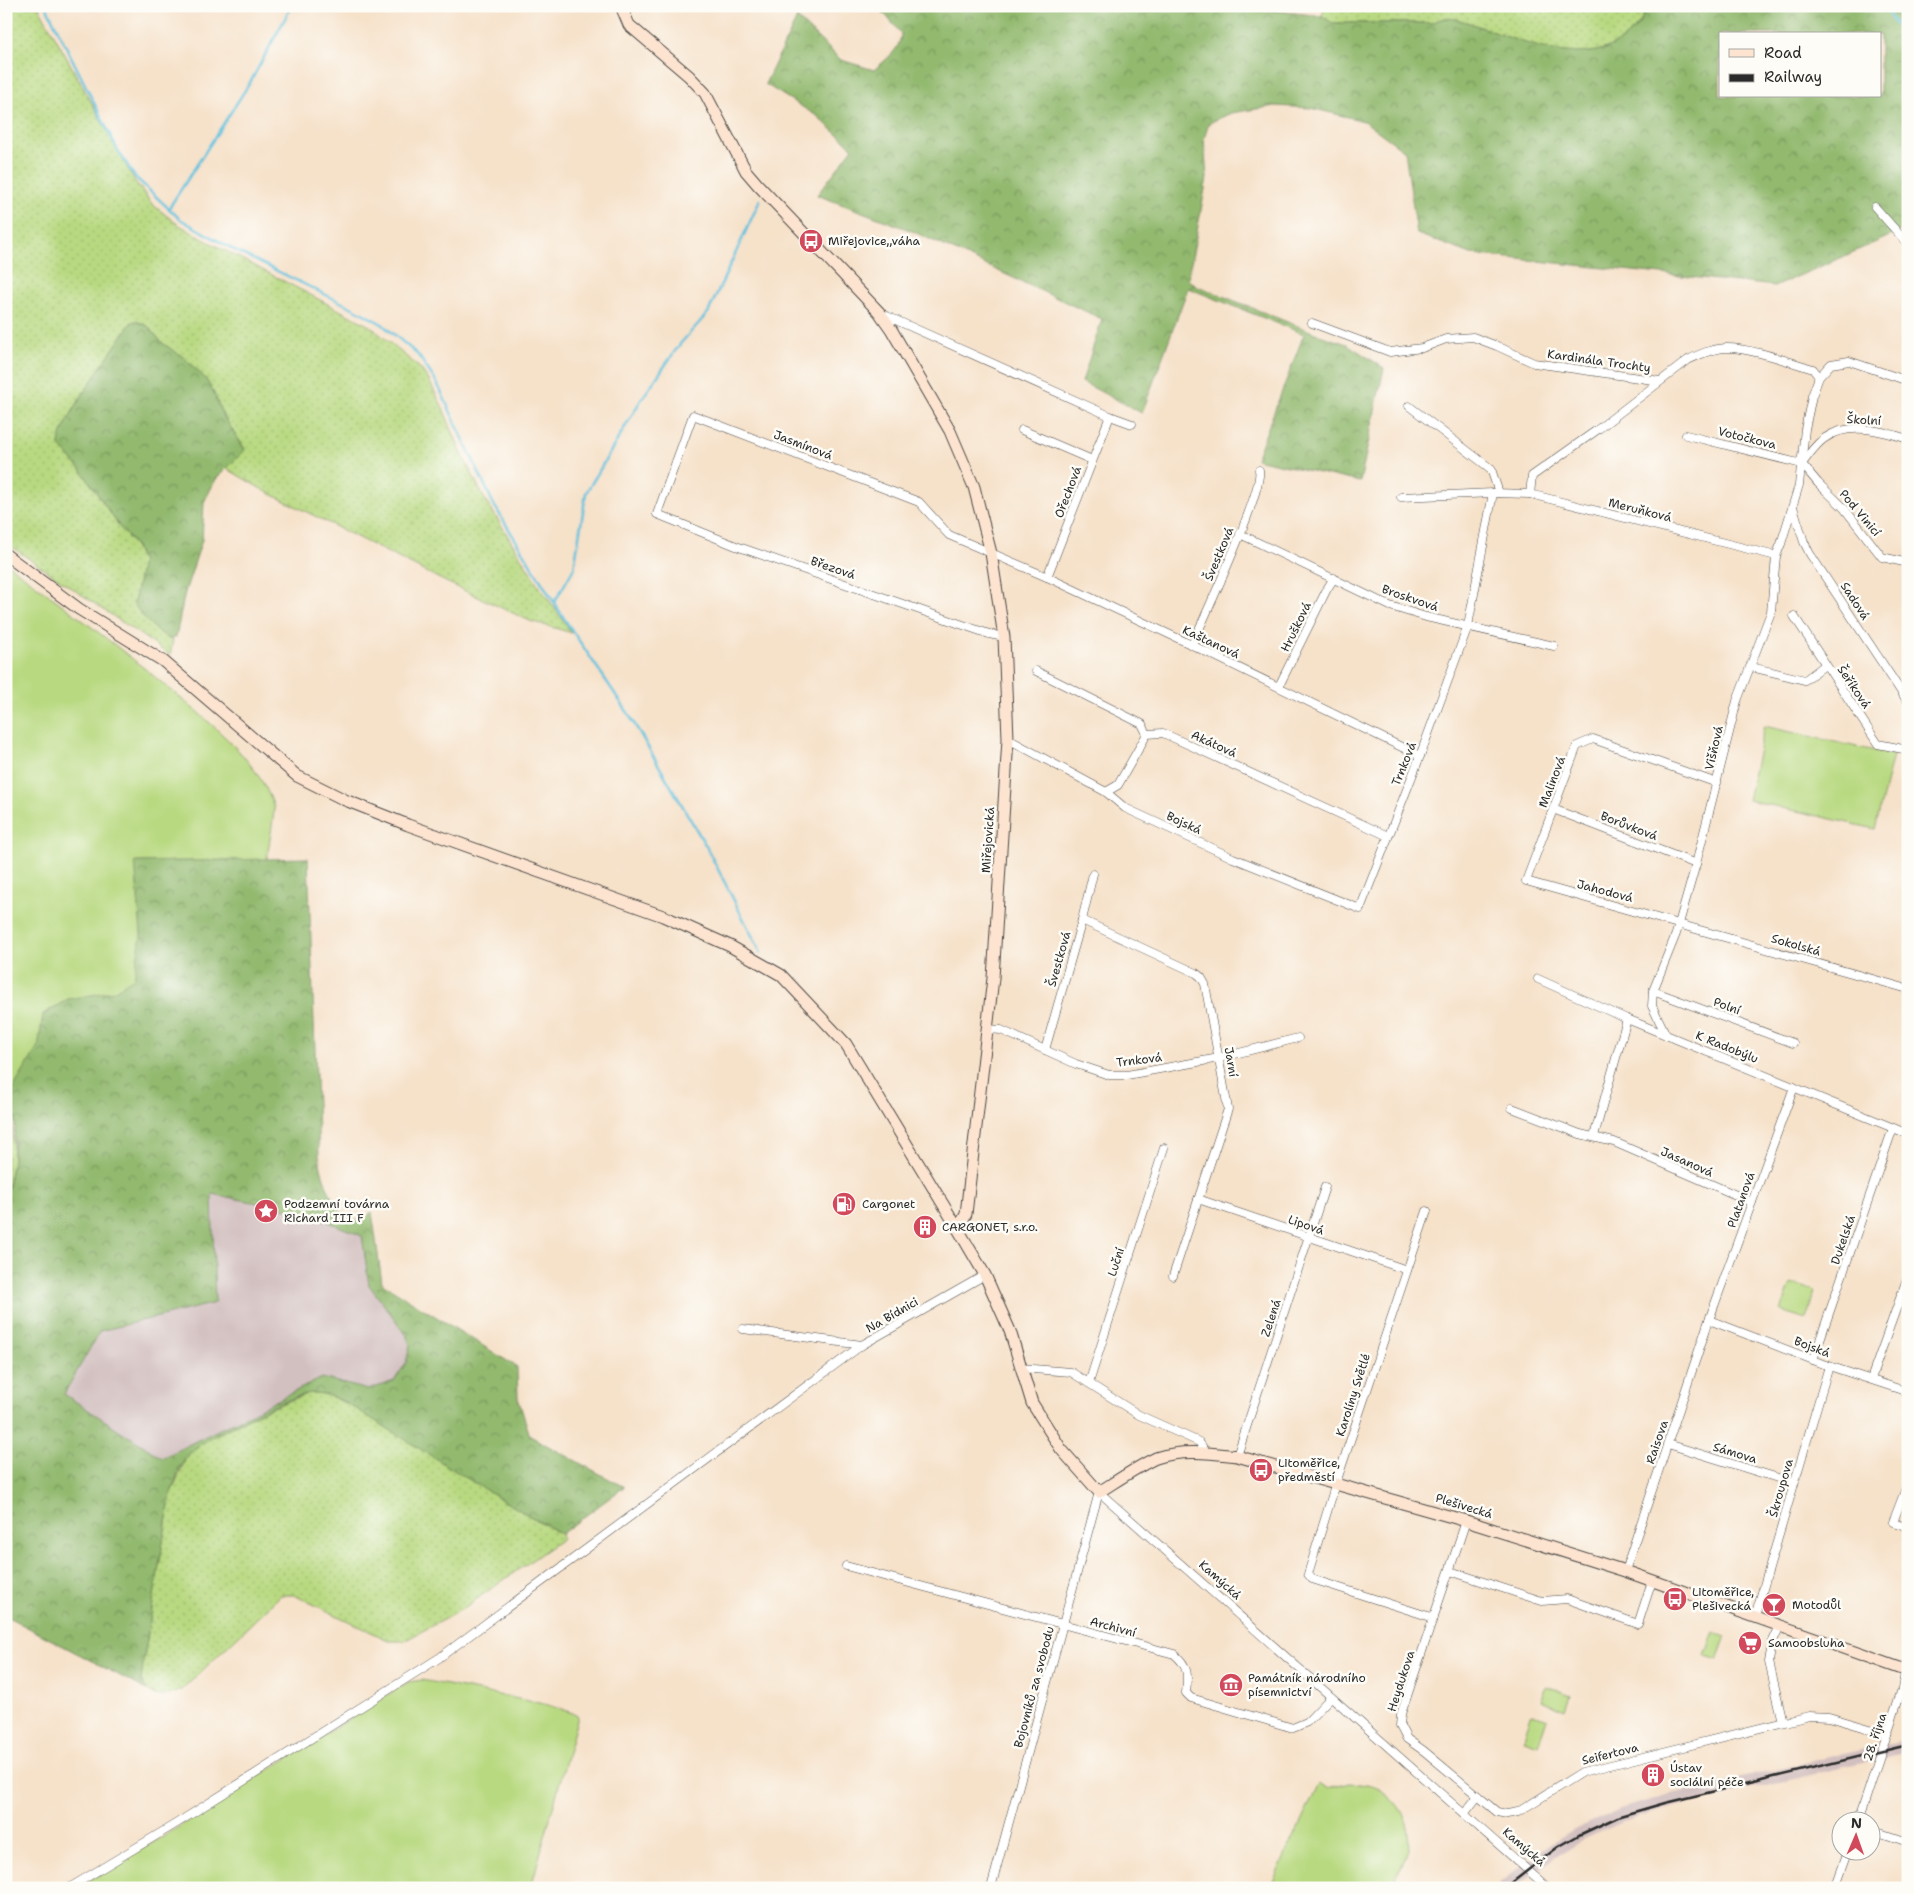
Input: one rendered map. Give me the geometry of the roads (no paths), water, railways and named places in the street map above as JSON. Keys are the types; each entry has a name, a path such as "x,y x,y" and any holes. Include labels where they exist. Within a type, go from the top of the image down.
{"street":[{"name":"Miřejovická","path":"625,9 629,25 689,76 705,93 746,171 879,312 950,431 974,487 990,554 1004,637 1008,739 988,1029 966,1214 958,1229"},
{"path":"1875,207 1908,244"},
{"path":"879,312 1110,416 1132,424"},
{"name":"Kardinála Trochty","path":"1312,323 1390,352 1422,348 1446,339 1474,338 1534,363 1660,381 1702,352 1726,348 1738,349 1814,369 1819,377"},
{"path":"1819,377 1831,364 1849,362 1908,381"},
{"name":"Višňová","path":"1666,1035 1652,1006 1653,991 1676,934 1696,864 1734,712 1771,612 1776,556 1793,507 1802,464 1805,428 1812,396 1819,377"},
{"path":"1530,494 1532,476 1597,430 1660,381"},
{"path":"1409,406 1491,469 1496,493"},
{"name":"Jasmínová","path":"657,514 693,415 919,502 950,535 990,554"},
{"name":"Ořechová","path":"1047,577 1110,416"},
{"path":"1022,430 1092,460"},
{"name":"Školní","path":"1802,464 1825,438 1842,430 1877,431 1908,439"},
{"name":"Votočkova","path":"1686,435 1802,464"},
{"name":"Pod Vinicí","path":"1802,464 1818,483 1844,508 1882,557 1908,563"},
{"name":"Švestková","path":"1192,645 1240,534 1260,481 1259,470"},
{"name":"Meruňková","path":"1401,497 1496,493 1530,494 1776,556"},
{"name":"Trnková","path":"1360,909 1420,756 1468,626 1496,493"},
{"name":"Sadová","path":"1793,507 1804,542 1810,554 1908,702"},
{"name":"Březová","path":"657,514 736,546 989,634 1004,637"},
{"name":"Broskvová","path":"1240,534 1390,606 1426,617 1554,646"},
{"name":"Kaštanová","path":"990,554 1047,577 1280,686 1420,756"},
{"name":"Kamýcká","path":"6,555 78,609 163,660 297,776 345,800 408,825 663,916 730,946 781,975 846,1044 958,1229 984,1275 1010,1331 1032,1404 1056,1442 1099,1492 1548,1888"},
{"name":"Hrušková","path":"1280,686 1334,578"},
{"name":"Šeříková","path":"1794,616 1878,744 1908,750"},
{"path":"1751,666 1805,680 1825,665"},
{"path":"1036,671 1142,724 1147,734 1118,784 1106,792"},
{"name":"Akátová","path":"1147,734 1163,733 1388,836"},
{"name":"Bojská","path":"1008,739 1106,792 1125,808 1233,858 1360,909"},
{"name":"Malinová","path":"1526,881 1578,746 1593,739 1717,783"},
{"name":"Borůvková","path":"1553,809 1696,864"},
{"name":"Švestková","path":"1045,1050 1093,874"},
{"name":"Jahodová","path":"1526,881 1679,923"},
{"name":"Jarní","path":"1082,920 1196,973 1205,984 1228,1108 1173,1276"},
{"name":"Sokolská","path":"1679,923 1908,988"},
{"name":"K Radobýlu","path":"1538,979 1627,1019 1908,1134"},
{"name":"Polní","path":"1653,991 1793,1043"},
{"path":"1594,1136 1627,1019"},
{"name":"Trnková","path":"988,1029 1001,1030 1076,1064 1109,1075 1127,1075 1218,1058 1298,1038"},
{"name":"Platanová","path":"1710,1320 1794,1087"},
{"name":"Jasanová","path":"1512,1108 1580,1134 1614,1142 1752,1202"},
{"name":"Dukelská","path":"1813,1360 1893,1128"},
{"name":"Luční","path":"1089,1383 1164,1148"},
{"name":"Zelená","path":"1237,1456 1325,1187"},
{"name":"Lipová","path":"1198,1199 1407,1270"},
{"name":"Karolíny Světlé","path":"1427,1211 1336,1483 1308,1574 1312,1579 1434,1618"},
{"name":"Na Bídnici","path":"743,1329 862,1345 984,1275"},
{"path":"1871,1379 1908,1276"},
{"name":"Bojská","path":"1710,1320 1829,1366 1908,1392"},
{"name":"Raisova","path":"1625,1571 1710,1320"},
{"path":"69,1888 177,1823 439,1658 862,1345"},
{"name":"Škroupova","path":"1755,1616 1829,1366"},
{"path":"1020,1368 1070,1372 1139,1415 1199,1442 1206,1452"},
{"name":"Sámova","path":"1668,1444 1794,1483"},
{"name":"Plešivecká","path":"1099,1492 1156,1458 1181,1453 1206,1452 1237,1456 1466,1520 1625,1571 1906,1671"},
{"path":"1908,1483 1893,1522 1908,1527"},
{"name":"Bojovníků za svobodu","path":"991,1888 1099,1492"},
{"name":"Heydukova","path":"1466,1520 1402,1714 1400,1726 1407,1739 1424,1750 1478,1796"},
{"name":"Archivní","path":"846,1566 1174,1654 1185,1664 1187,1669 1186,1693 1191,1698 1293,1728 1307,1722 1331,1696"},
{"path":"1450,1571 1542,1601 1567,1599 1638,1624 1652,1581"},
{"path":"1780,1626 1772,1643 1769,1662 1783,1722"},
{"name":"28. října","path":"1861,1812 1902,1689 1908,1657"},
{"name":"Seifertova","path":"1478,1796 1497,1812 1507,1814 1518,1812 1582,1772 1809,1716 1819,1715 1888,1734"},
{"path":"1464,1814 1478,1796"},
{"path":"1882,1833 1908,1842"},
{"path":"1835,1888 1844,1862"}],"waterway":[{"path":"46,6 117,149 135,177 180,219 236,251 382,324 418,355 437,383 494,505 565,620 628,713 706,846 761,953"},
{"path":"169,208 251,81 289,11 286,6"},
{"path":"1885,6 1892,20 1908,35"},
{"path":"554,603 574,568 586,493 641,400 680,344 708,313 760,200"}],"railway":[{"path":"1505,1888 1558,1847 1620,1816 1665,1803 1908,1745"}],"place":[{"name":"Miřejovice,,váha","path":"811,241"},
{"name":"Cargonet","path":"844,1204"},
{"name":"Podzemní továrna Richard III F","path":"266,1211"},
{"name":"CARGONET, s.r.o.","path":"925,1227"},
{"name":"Litoměřice, předměstí","path":"1261,1470"},
{"name":"Litoměřice, Plešivecká","path":"1675,1599"},
{"name":"Motodůl","path":"1774,1605"},
{"name":"Samoobsluha","path":"1750,1643"},
{"name":"Památník národního písemnictví","path":"1231,1685"},
{"name":"Ústav sociální péče","path":"1653,1775"}]}
